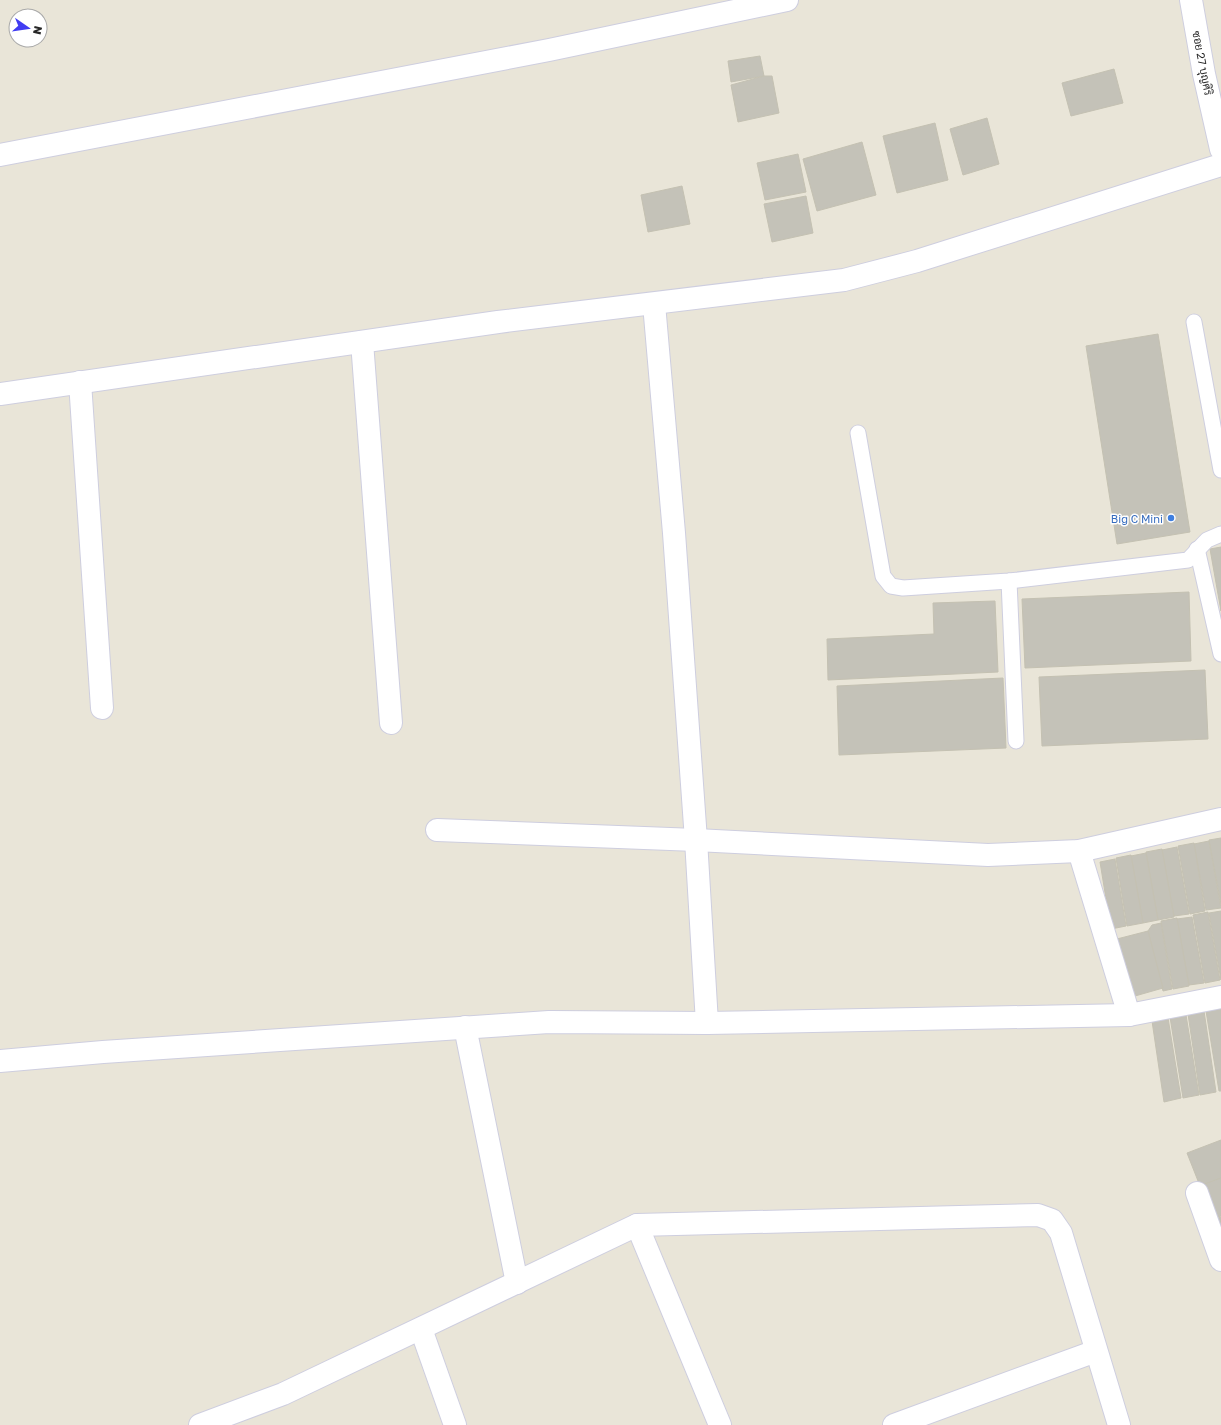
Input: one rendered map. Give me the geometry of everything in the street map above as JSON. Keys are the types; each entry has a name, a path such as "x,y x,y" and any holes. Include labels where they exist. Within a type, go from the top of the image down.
{"street":[{"path":"0,155 548,50 787,0"},
{"name":"ซอย 27 บุญศิริ","path":"1191,0 1212,72 1221,149"},
{"path":"0,394 498,322 844,280 917,261 1221,165"},
{"path":"654,304 673,525 696,840 707,1023"},
{"path":"362,342 391,723"},
{"path":"80,382 102,708"},
{"path":"437,830 696,840 988,855 1079,851 1221,819"},
{"path":"1079,851 1129,1015"},
{"path":"0,1061 111,1051 549,1022 707,1023 1129,1015 1221,997"},
{"path":"465,1027 517,1283"},
{"path":"1197,1193 1221,1260"},
{"path":"200,1425 283,1394 637,1225 1038,1215 1052,1220 1061,1233 1119,1425"},
{"path":"637,1225 720,1425"},
{"path":"421,1329 455,1425"},
{"path":"894,1425 1096,1351"}],"lane":[{"path":"1194,322 1221,470"},
{"path":"858,433 883,576 891,586 903,588 1009,581 1188,560 1207,540 1221,534"},
{"path":"1197,549 1221,654"},
{"path":"1009,581 1016,741"}],"building":[{"path":"760,56 764,76 731,82 728,61"},
{"path":"1114,69 1123,103 1071,116 1062,83"},
{"path":"764,76 772,76 779,113 738,122 731,85"},
{"path":"987,118 999,164 963,175 950,129"},
{"path":"935,123 948,180 897,193 883,136"},
{"path":"862,142 876,195 817,211 803,159"},
{"path":"798,154 806,192 765,200 757,163"},
{"path":"682,186 690,224 648,232 641,195"},
{"path":"806,196 813,233 772,242 764,204"},
{"path":"1158,334 1190,532 1117,544 1086,346"},
{"path":"1221,547 1221,611 1210,549"},
{"path":"1189,592 1191,661 1025,668 1022,599"},
{"path":"995,601 998,672 828,680 827,639 934,634 933,603"},
{"path":"1205,670 1208,739 1042,746 1039,677"},
{"path":"1003,678 1006,748 839,755 837,686"},
{"path":"1221,838 1221,904 1209,840"},
{"path":"1209,841 1221,908 1206,910 1194,844"},
{"path":"1194,843 1205,911 1190,914 1178,846"},
{"path":"1177,847 1189,914 1174,916 1162,850"},
{"path":"1162,849 1174,917 1158,920 1146,852"},
{"path":"1146,853 1158,920 1143,923 1131,856"},
{"path":"1131,855 1143,923 1127,926 1116,858"},
{"path":"1115,859 1126,926 1111,929 1100,862"},
{"path":"1221,911 1221,980 1209,913"},
{"path":"1208,912 1220,980 1205,983 1193,915"},
{"path":"1192,917 1204,983 1189,985 1177,919"},
{"path":"1177,918 1189,986 1173,989 1161,921"},
{"path":"1161,923 1172,989 1163,991 1148,931 1152,925"},
{"path":"1148,931 1163,988 1128,998 1113,940"},
{"path":"1221,1008 1221,1091 1219,1091 1206,1011"},
{"path":"1204,1011 1216,1092 1200,1095 1188,1014"},
{"path":"1186,1015 1199,1095 1183,1098 1170,1017"},
{"path":"1168,1018 1181,1098 1164,1102 1152,1021"},
{"path":"1221,1140 1221,1178 1200,1186 1187,1153"},
{"path":"1221,1178 1221,1216 1211,1220 1199,1186"},
{"path":"1221,1217 1221,1243 1213,1220"}],"place":[{"name":"Big C Mini","path":"1171,518"}]}
